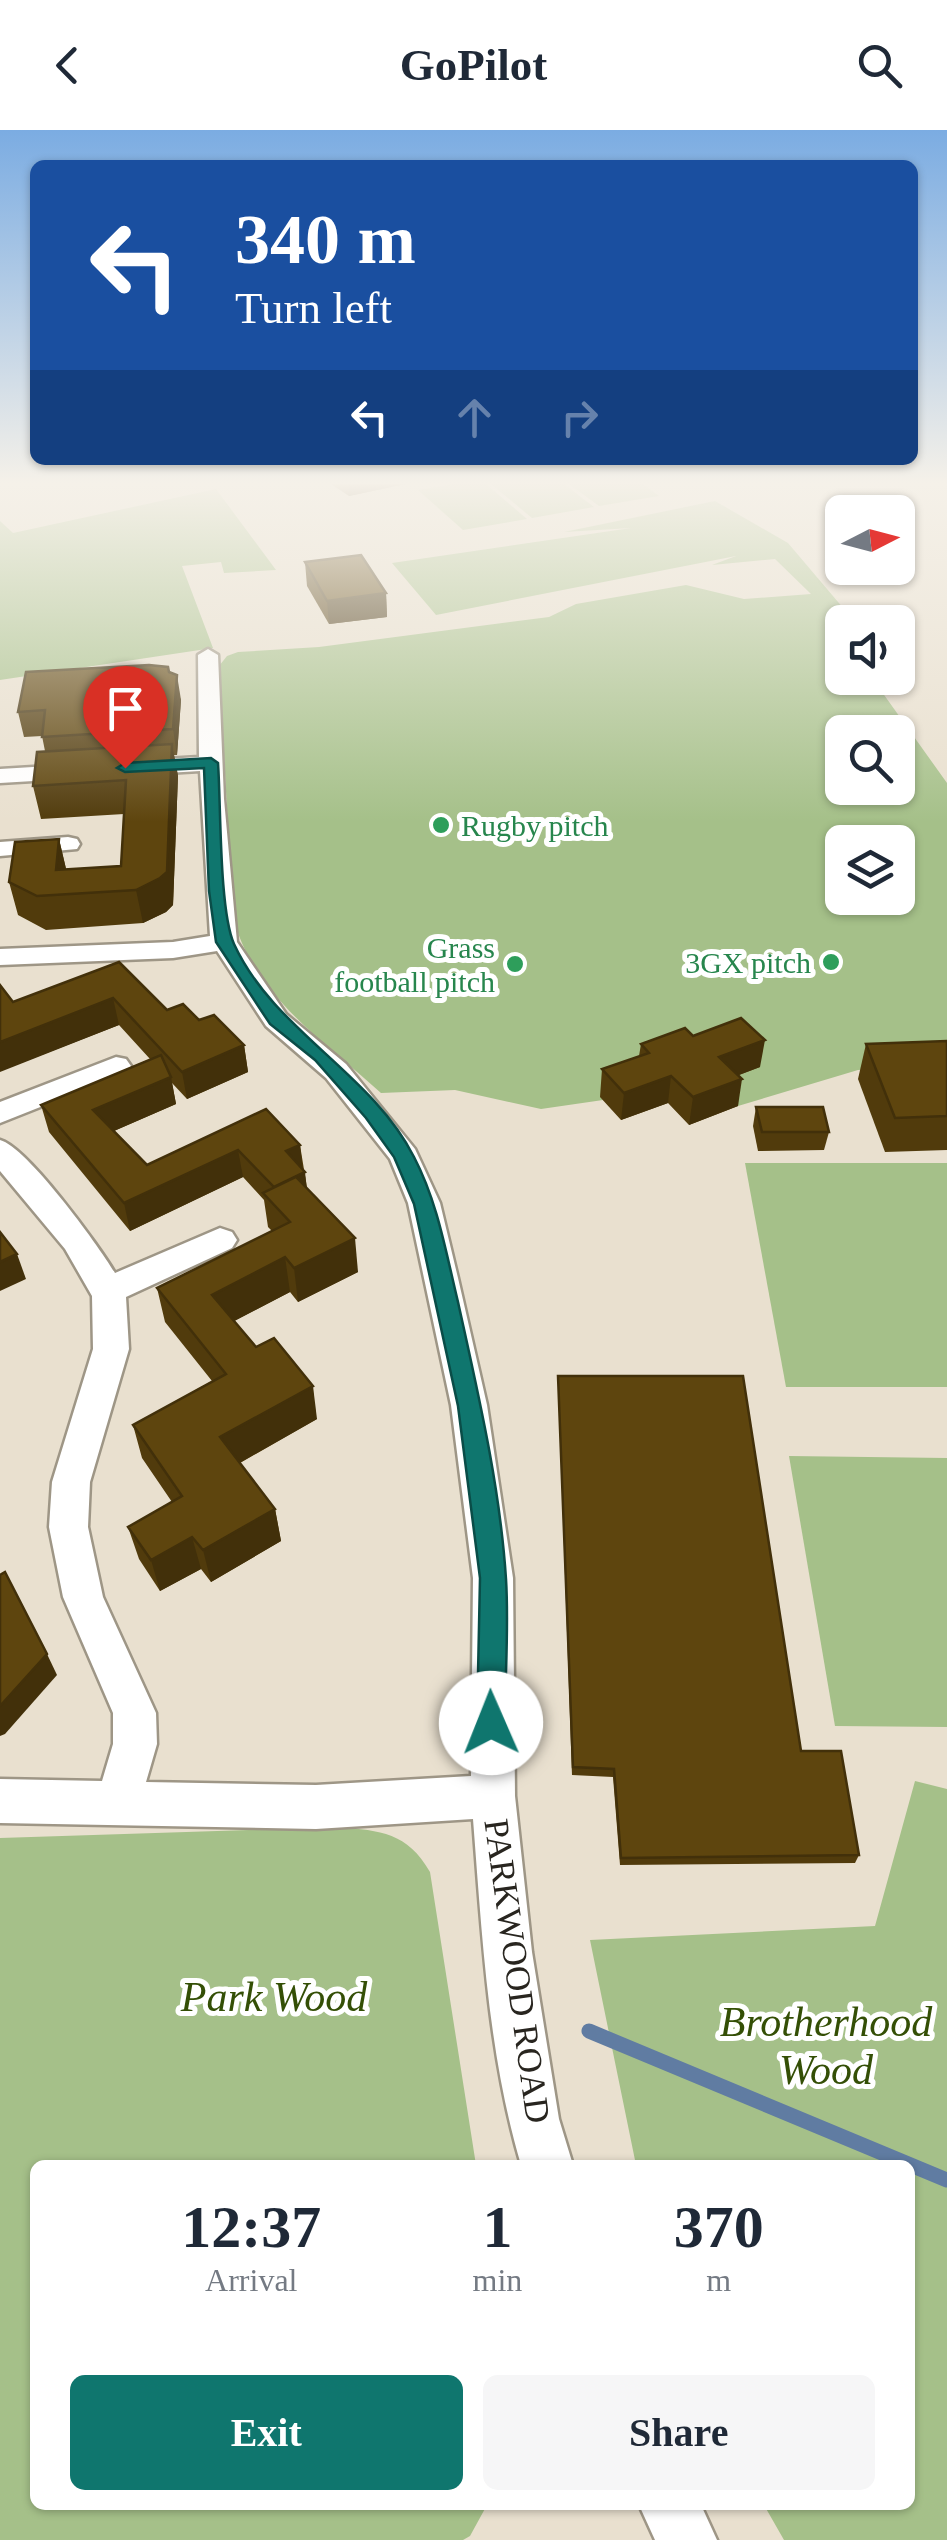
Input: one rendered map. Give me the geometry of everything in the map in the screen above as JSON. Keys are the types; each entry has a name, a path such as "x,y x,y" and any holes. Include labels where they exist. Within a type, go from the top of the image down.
{"street":[{"name":"PARKWOOD ROAD","path":"208,655 217,891 224,942 276,1020 321,1056 373,1113 404,1156 424,1204 470,1406 493,1578 493,1796 508,1952 534,2119 546,2160"},
{"path":"16,744 5,775 211,763"},
{"path":"0,849 68,844"},
{"path":"0,957 173,950 224,942"},
{"path":"0,1113 116,1066"},
{"path":"0,1150 88,1260 108,1291 114,1319 109,1356 73,1465 68,1507 72,1559 95,1629 132,1702 136,1725 132,1762 116,1803"},
{"path":"108,1291 220,1240"},
{"path":"0,1801 316,1807 493,1796"},
{"path":"672,2510 687,2540"}],"green space":[{"path":"0,596 194,596 213,648 0,680"},
{"path":"420,596 530,596 436,615"},
{"path":"620,596 833,596 841,605 825,605 825,695 884,695 898,715 825,715 825,805 915,805 915,738 947,783 947,1066 858,1070 738,1106 715,1084 759,1067 541,1109 455,1090 381,1093 293,1014 256,969 242,944 233,916 219,666 227,656 238,652 319,647 549,617 576,604"},
{"path":"745,1163 947,1163 947,1387 786,1387"},
{"path":"789,1456 947,1458 947,1727 835,1726"},
{"name":"Brotherhood Wood","path":"915,1781 947,1789 947,2540 784,2540 767,2510 915,2510 915,2160 635,2160 590,1940 875,1926"},
{"name":"Park Wood","path":"339,1827 368,1830 402,1841 430,1872 475,2160 30,2160 30,2510 484,2510 470,2536 463,2540 0,2540 0,1838"}],"building":[{"path":"324,596 360,596 327,601"},
{"path":"168,667 169,672 177,675 173,729 42,737 45,710 18,712 26,672"},
{"path":"172,744 167,872 160,878 136,890 37,896 9,882 15,842 59,839 56,870 121,866 126,780 33,786 37,752"},
{"path":"119,962 167,1010 183,1004 199,1020 214,1015 244,1045 182,1072 113,998 0,1042 0,985 13,1002"},
{"path":"741,1018 765,1040 719,1057 742,1079 693,1097 671,1076 624,1093 602,1069 649,1053 641,1044 685,1028 693,1036"},
{"path":"947,1041 947,1116 895,1118 866,1044"},
{"path":"161,1055 171,1077 93,1110 147,1165 266,1109 300,1145 286,1151 305,1172 274,1187 238,1150 124,1203 41,1105"},
{"path":"756,1107 823,1107 829,1132 762,1132"},
{"path":"296,1177 355,1238 294,1268 285,1257 212,1295 256,1347 274,1338 313,1386 220,1437 275,1509 203,1550 192,1537 151,1560 128,1527 182,1496 133,1425 226,1374 157,1288 290,1222 263,1193"},
{"path":"0,1232 17,1254 0,1262"},
{"path":"558,1376 743,1376 801,1751 841,1751 859,1855 621,1858 614,1769 573,1767"},
{"path":"5,1572 47,1654 0,1706 0,1575"}],"waterway":[{"path":"589,2031 899,2160"},
{"path":"915,2167 947,2180"}],"place":[{"name":"Rugby pitch","path":"441,825"},
{"name":"3GX pitch","path":"831,962"},
{"name":"Grass football pitch","path":"515,964"}],"route":[{"path":"125,768 211,763 217,891 224,942 276,1020 321,1056 373,1113 404,1156 424,1204 470,1406 493,1578 491,1723"}]}
